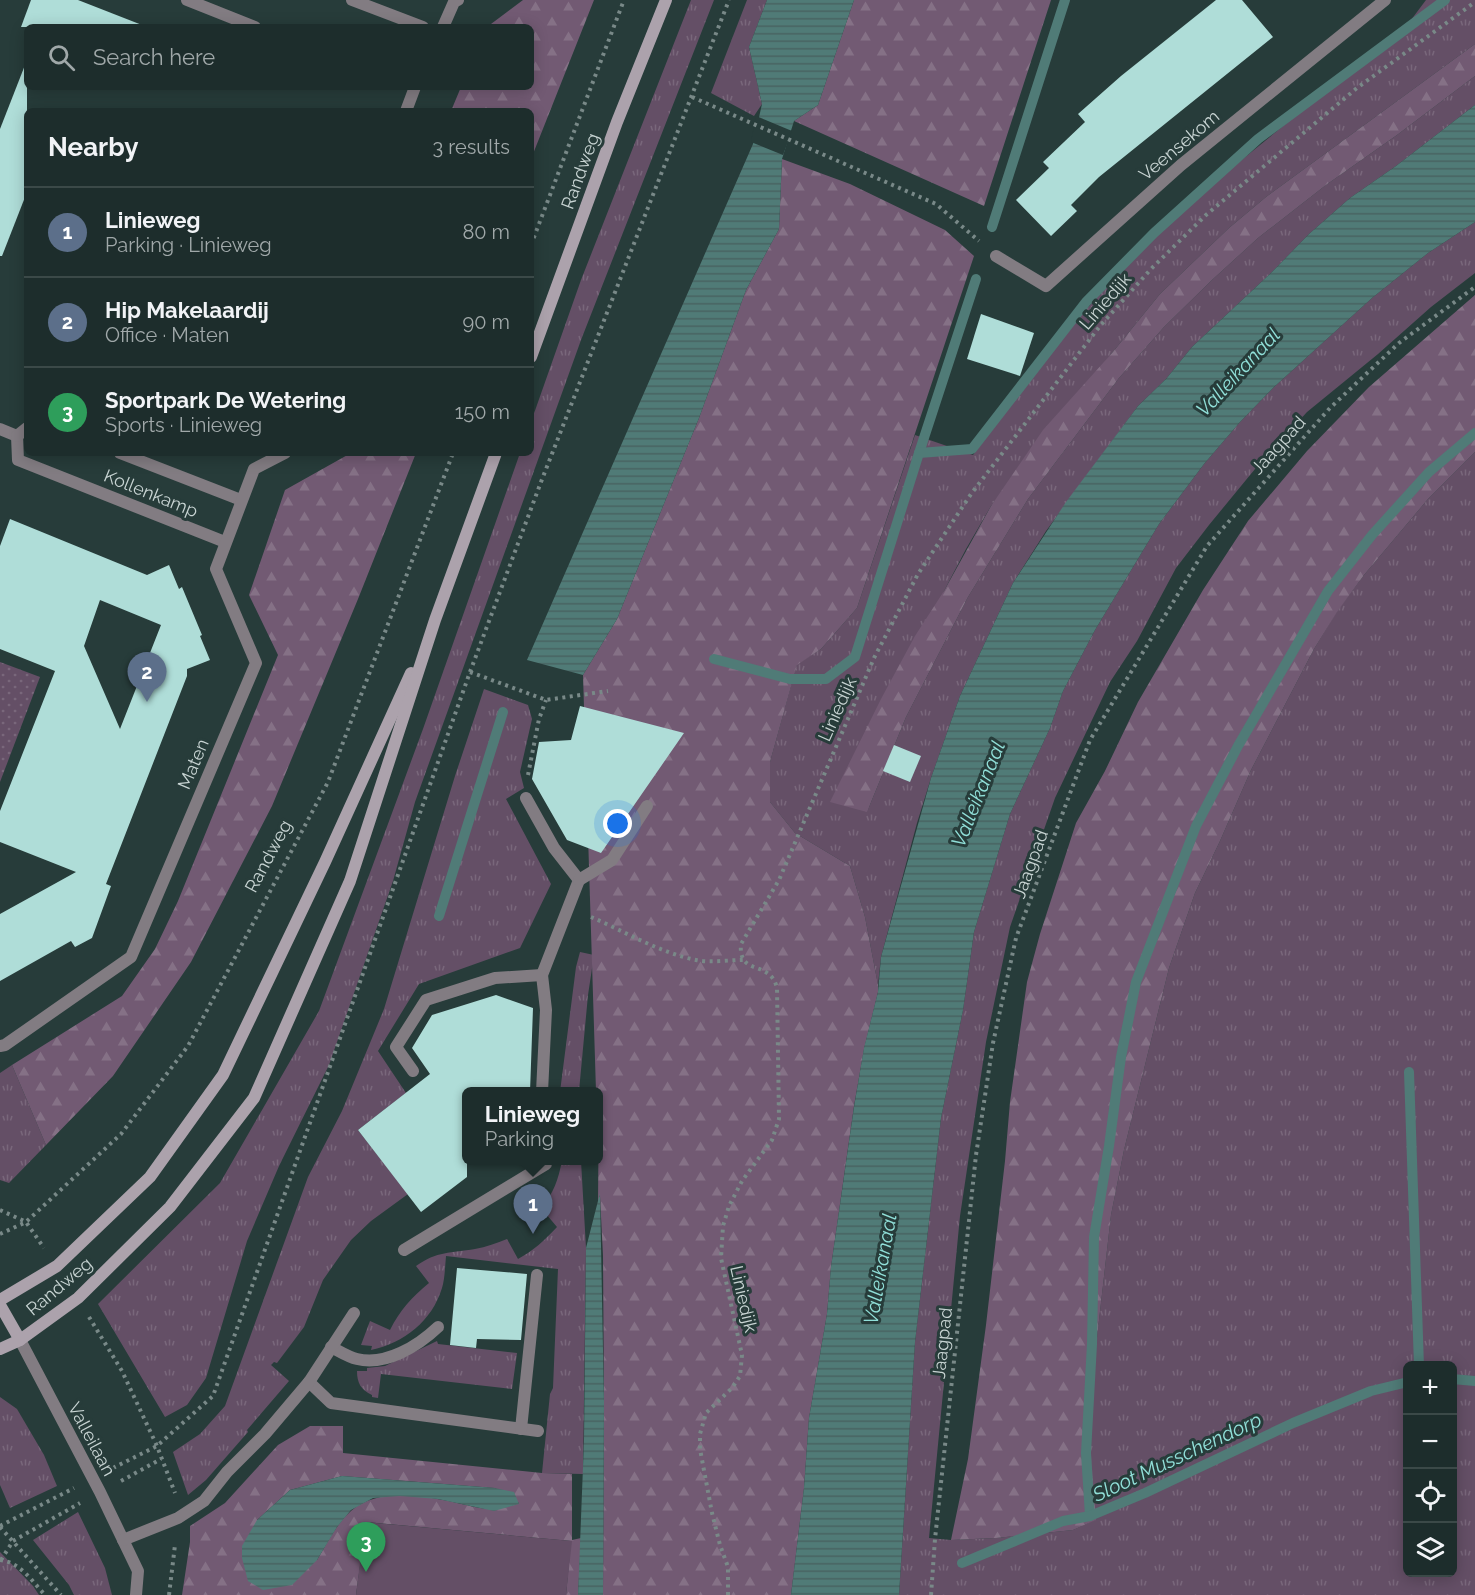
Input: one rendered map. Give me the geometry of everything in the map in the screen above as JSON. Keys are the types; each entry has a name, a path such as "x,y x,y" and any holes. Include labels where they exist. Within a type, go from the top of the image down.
{"main road":[{"name":"Randweg","path":"534,349 617,122 666,0"},
{"name":"Randweg","path":"0,1349 20,1340 78,1298 170,1207 254,1098 350,881 435,620 495,456"},
{"name":"Randweg","path":"0,1300 57,1266 150,1177 223,1075 325,862 435,620"},
{"name":"Valleilaan","path":"0,1305 20,1340"}],"street":[{"path":"187,0 247,24"},
{"path":"352,0 415,24"},
{"path":"443,24 454,2 458,0"},
{"name":"Veensekom","path":"996,256 1046,286 1181,165 1385,0"},
{"path":"407,108 412,90"},
{"name":"Kollenkamp","path":"0,429 22,432 18,460 225,542"},
{"name":"Kollenkamp","path":"128,456 241,500"},
{"name":"Maten","path":"0,1046 5,1045 131,957 255,663 216,570 254,469 279,456"},
{"path":"526,798 554,848 579,880"},
{"path":"542,1087 546,1010 542,975 579,880 612,860 647,806"},
{"path":"413,1071 396,1047 426,1000 495,978 542,975"},
{"path":"404,1250 544,1165"},
{"path":"521,1429 537,1275"},
{"path":"123,1540 178,1518 204,1500 309,1383 354,1313"},
{"path":"331,1347 357,1359 370,1360 393,1356 428,1337 438,1327"},
{"name":"Valleilaan","path":"20,1340 100,1492 138,1571 136,1595"},
{"path":"309,1383 332,1403 538,1431"}],"path":[{"name":"Randweg","path":"534,237 624,0"},
{"path":"157,1446 213,1396 470,672 729,0"},
{"name":"Liniedijk","path":"728,1595 728,1567 712,1513 699,1434 706,1413 736,1383 742,1370 742,1355 721,1258 723,1226 729,1206 742,1181 776,1133 780,1102 777,988 771,974 743,960 740,952 741,944 779,880 874,658 918,573 971,494 1100,326 1151,269 1206,215 1357,88 1475,2"},
{"path":"692,97 936,204 996,256"},
{"name":"Jaagpad","path":"931,1595 975,1167 993,1043 1016,938 1090,740 1207,546 1330,408 1399,343 1475,287"},
{"name":"Randweg","path":"0,1234 26,1222 121,1134 188,1046 328,782 452,456"},
{"path":"470,672 546,700 608,691"},
{"path":"526,798 532,789 527,779 539,719 546,700"},
{"path":"613,926 636,938 698,960 743,960"},
{"path":"0,1210 26,1222 57,1266"},
{"path":"78,1298 122,1371 157,1446 177,1499 178,1518 170,1595"},
{"path":"121,1481 161,1459"},
{"path":"45,1595 19,1567 10,1561 1,1560 13,1541 86,1500"},
{"path":"0,1527 61,1595"}],"green space":[{"path":"523,0 594,0 534,151 534,108 452,108 460,90 534,90 534,24 491,24"},
{"path":"691,0 714,0 581,340 415,802 393,881 329,1065 279,1166 247,1241 206,1378 187,1405 165,1417 98,1304 220,1183 319,1011 423,729 519,456 534,456 534,413 581,280"},
{"path":"747,0 767,0 749,47 762,104 754,116 711,93"},
{"path":"854,0 1051,0 984,206 794,121 818,105"},
{"path":"1426,0 1475,0 1475,44 1266,197 1229,228 1160,294 991,506 966,549 944,591 867,812 906,717 968,597 1028,499 1119,378 1164,327 1258,238 1475,76 1475,105 1350,198 1309,234 1192,347 1166,379 1138,406 1046,531 1013,583 960,696 917,823 881,957 878,985 865,917 850,866 795,833 770,802 770,762 797,664 821,649 857,608 915,435 973,455 1064,335 1123,267 1200,194 1408,24"},
{"path":"1475,44 1475,76 1258,238 1164,327 1119,378 1028,499 968,597 906,717 867,812 830,802 915,636 944,591 991,506 1043,430 1112,353 1160,294 1229,228 1266,197"},
{"path":"782,159 850,184 945,230 974,256 857,608 821,649 797,665 770,762 770,802 795,833 850,866 865,917 878,985 854,1106 831,1267 827,1314 809,1418 804,1488 791,1595 603,1595 603,1256 600,1196 598,1203 598,1165 603,1165 603,1087 596,1087 583,675 617,619 699,418 746,290 779,229"},
{"path":"1475,222 1475,273 1431,307 1307,412 1255,469 1176,568 1137,641 1110,682 1055,798 1010,927 986,1042 960,1216 929,1538 951,1540 996,1538 1073,1530 1095,1520 1088,1417 1111,1215 1124,1150 1169,968 1195,893 1251,770 1314,649 1337,611 1428,499 1475,452 1475,1595 899,1595 915,1342 941,1118 963,1010 974,932 1010,814 1050,728 1063,691 1095,630 1159,524 1204,464 1240,422 1274,387 1372,298 1428,253"},
{"path":"1475,295 1475,452 1428,499 1364,575 1314,649 1251,770 1195,893 1169,968 1124,1150 1111,1215 1088,1417 1096,1520 1073,1530 951,1540 968,1459 986,1325 1010,1102 1027,982 1076,823 1105,771 1138,702 1203,590 1248,521 1307,451 1369,387"},
{"path":"346,456 415,456 272,806 191,962 113,1076 46,1145 12,1065 122,996 155,949 178,901 278,655 249,595 285,490"},
{"path":"0,662 40,677 0,782"},
{"path":"484,689 528,705 532,719 520,772 524,788 506,799 551,884 520,948 419,984 378,1051 406,1093 358,1130 408,1194 371,1221 351,1240 323,1280 304,1327 277,1363 274,1362 271,1365 289,1381 206,1480 188,1495 173,1452 200,1434 225,1406 308,1177 342,1111 384,1009"},
{"path":"580,952 594,955 579,1087 561,1087 576,967"},
{"path":"12,1065 46,1145 9,1183 0,1180 0,1073"},
{"path":"561,1165 581,1165 586,1248 583,1474 542,1473 550,1394 553,1388 558,1269 446,1256 442,1288 424,1320 405,1336 383,1347 371,1350 372,1346 361,1345 370,1321 390,1330 407,1304 429,1283 416,1266 424,1261 438,1255 479,1248 507,1239 518,1259 543,1241 557,1227 541,1208 555,1186"},
{"path":"437,1341 438,1344 517,1353 512,1389 381,1374 378,1398 372,1397 360,1386 357,1371 385,1366"},
{"path":"0,1397 17,1409 44,1455 57,1486 10,1508 0,1485"},
{"path":"310,1426 343,1426 343,1453 572,1474 572,1540 581,1538 578,1595 566,1595 571,1541 366,1522 356,1595 182,1595 190,1542 190,1526 225,1503 278,1445","holes":["342,1476 495,1488 519,1503 488,1509 402,1495 362,1503 341,1522 317,1560 257,1520 290,1490"]},
{"path":"78,1512 105,1568 112,1595 74,1595 69,1585 33,1540"},
{"path":"365,1522 572,1541 566,1595 356,1595"},
{"path":"0,1552 33,1586 39,1595 0,1595"}],"water":[{"path":"767,0 854,0 818,105 794,121 782,159 779,229 746,290 699,418 617,619 583,675 527,660 753,144 762,104 749,47"},
{"name":"Valleikanaal","path":"1475,105 1475,222 1428,253 1372,298 1274,387 1240,422 1204,464 1159,524 1095,630 1063,691 1050,728 1010,814 974,932 963,1010 941,1118 915,1342 899,1595 791,1595 804,1488 809,1418 827,1314 831,1267 854,1107 864,1048 878,992 881,957 931,778 960,696 1013,583 1066,502 1138,406 1166,379 1192,347 1309,234 1350,198"},
{"path":"600,1193 604,1402 603,1595 578,1595 584,1441 586,1248"},
{"path":"342,1476 495,1488 514,1492 519,1504 494,1511 438,1499 400,1496 373,1498 351,1510 337,1527 317,1560 292,1585 263,1590 248,1581 242,1558 242,1546 257,1520 290,1490"}],"pier":[{"path":"756,116 792,131 783,155 751,142"}],"building":[{"path":"31,0 78,0 139,24 24,24 24,27 21,27"},
{"path":"1216,0 1242,0 1273,37 1099,177 1071,205 1077,211 1051,236 1016,200 1049,168 1043,162 1085,122 1078,114 1121,76"},
{"path":"24,68 27,108 24,108 24,200 2,256 0,256 0,129"},
{"path":"981,314 1034,333 1020,376 967,359"},
{"path":"10,519 147,575 169,565 179,589 182,587 210,660 187,669 187,676 106,884 111,886 92,938 75,947 71,941 0,981 0,914 76,872 0,842 0,811 55,671 0,649 0,546","holes":["100,600 161,625 120,729 84,646"]},
{"path":"580,706 684,733 601,853 567,840 532,779 539,742 571,740"},
{"path":"894,745 921,756 910,782 883,771"},
{"path":"496,995 533,1008 530,1087 462,1087 462,1165 467,1165 467,1177 421,1212 358,1130 430,1074 412,1048 432,1015"},
{"path":"457,1268 527,1274 521,1340 477,1339 476,1348 450,1345"}],"waterway":[{"path":"992,227 1065,0"},
{"path":"714,659 790,679 826,679 855,657 919,453 972,449 1086,302 1154,233 1258,139 1445,0"},
{"path":"919,453 976,279"},
{"path":"1090,1516 1086,1453 1092,1344 1094,1237 1121,1057 1136,982 1196,826 1238,746 1328,591 1372,535 1429,472 1475,433"},
{"path":"439,916 503,712"},
{"path":"1409,1072 1419,1361"},
{"name":"Sloot Musschendorp","path":"1457,1379 1475,1381"},
{"name":"Sloot Musschendorp","path":"962,1563 1063,1521 1090,1516 1145,1493 1293,1423 1371,1391 1403,1383"}],"place":[{"name":"Hip Makelaardij","path":"147,702"},
{"name":"Linieweg","path":"533,1234"},
{"name":"Sportpark De Wetering","path":"366,1572"}]}
